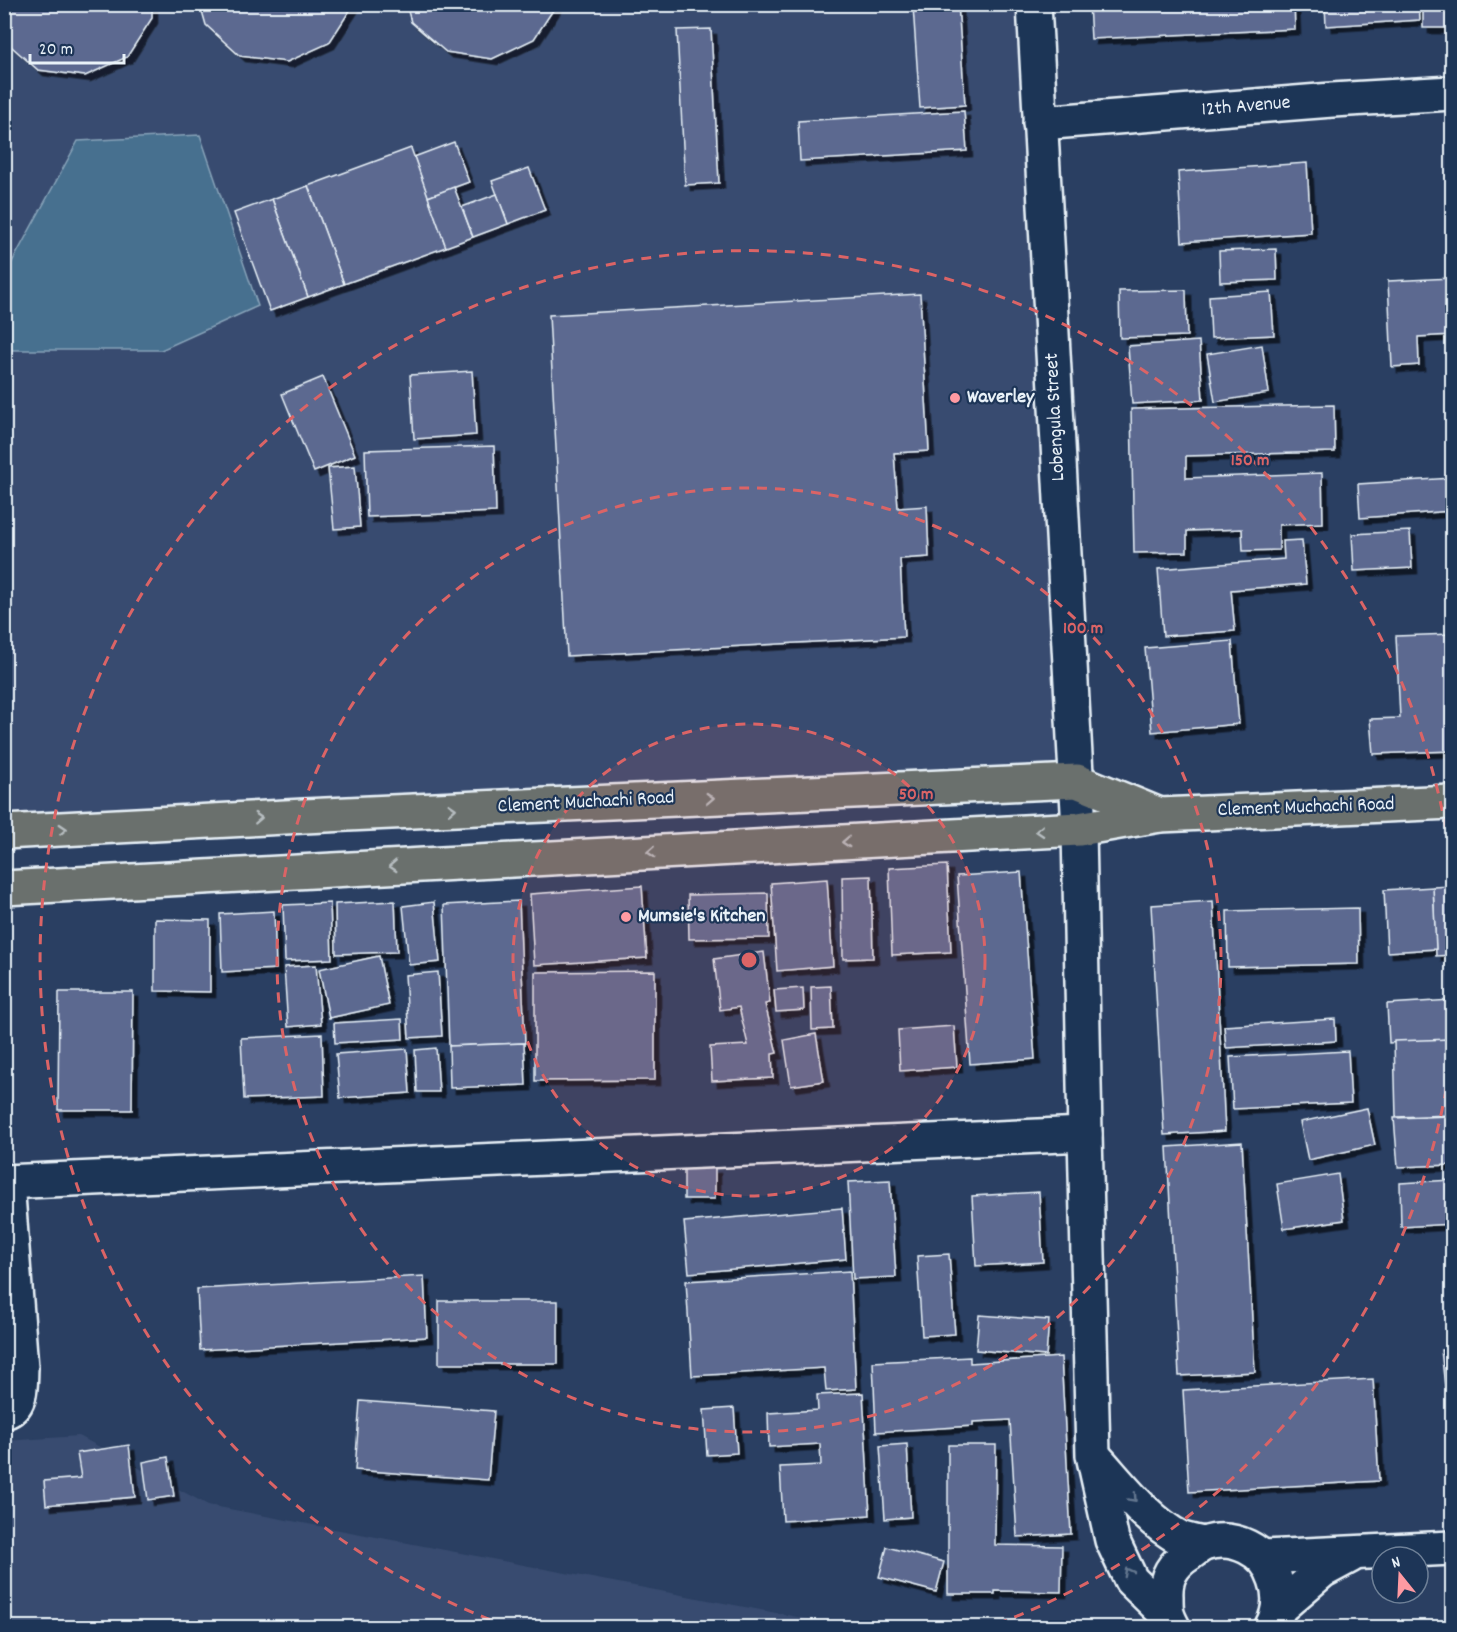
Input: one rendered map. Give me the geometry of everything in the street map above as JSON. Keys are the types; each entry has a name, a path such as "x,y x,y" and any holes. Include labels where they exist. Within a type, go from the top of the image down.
{"main road":[{"name":"Clement Muchachi Road","path":"4,832 316,815 1077,781 1161,815"},
{"name":"Clement Muchachi Road","path":"4,888 1079,829 1161,815 1452,802"}],"street":[{"name":"Lobengula Street","path":"1034,4 1079,829 1093,1455 1112,1540 1131,1580 1170,1621"},
{"name":"12th Avenue","path":"1040,123 1452,93"},
{"path":"4,1412 11,1410 19,1398 21,1368 6,1182 1085,1134"},
{"path":"1093,1455 1138,1504 1164,1528 1183,1539 1203,1544"},
{"path":"1170,1621 1166,1586 1170,1572 1179,1560 1203,1544 1218,1541 1234,1542 1249,1547 1262,1557 1273,1572 1279,1589 1274,1622"},
{"path":"1262,1557 1452,1548"},
{"path":"1274,1622 1322,1570 1354,1553"}],"shaded area":[{"path":"5,5 1028,5 1068,772 5,828"},
{"path":"200,135 258,306 161,350 5,350 5,275 78,141"},
{"path":"79,1436 208,1505 850,1627 5,1628 5,1441"}],"building":[{"path":"4,4 152,4 152,18 127,57 85,76 38,70 4,40"},
{"path":"200,4 354,4 329,43 287,62 240,56 206,25"},
{"path":"406,4 557,4 534,39 492,59 446,52 411,22"},
{"path":"958,4 965,105 920,108 913,6"},
{"path":"1089,4 1294,4 1295,29 1091,39"},
{"path":"1325,4 1419,4 1420,20 1326,26"},
{"path":"1423,4 1452,4 1452,28 1423,28"},
{"path":"711,29 719,183 685,185 677,30"},
{"path":"964,111 967,151 800,161 798,121"},
{"path":"454,142 469,182 428,197 414,157"},
{"path":"411,148 446,247 344,284 308,186"},
{"path":"1307,163 1311,233 1182,242 1178,172"},
{"path":"529,168 545,210 508,224 492,181"},
{"path":"308,186 344,284 308,297 272,199"},
{"path":"454,187 473,237 446,247 428,197"},
{"path":"497,194 508,224 473,237 462,207"},
{"path":"272,199 308,297 270,311 234,213"},
{"path":"1276,249 1277,280 1220,282 1219,251"},
{"path":"1452,278 1452,335 1418,337 1419,365 1392,367 1388,281"},
{"path":"1186,290 1187,336 1120,338 1119,291"},
{"path":"1271,292 1274,335 1211,338 1209,296"},
{"path":"920,294 929,451 894,453 898,508 927,506 929,557 900,559 904,637 567,656 549,315"},
{"path":"1199,341 1203,400 1132,404 1128,346"},
{"path":"1262,345 1269,393 1215,402 1207,354"},
{"path":"472,371 476,435 414,439 410,375"},
{"path":"323,377 355,455 314,472 282,394"},
{"path":"1334,405 1335,452 1186,456 1186,478 1322,473 1323,523 1279,525 1279,550 1243,551 1242,529 1187,531 1187,552 1134,553 1131,409"},
{"path":"494,446 496,512 367,517 365,450"},
{"path":"355,466 360,527 334,529 328,468"},
{"path":"1452,478 1452,511 1360,518 1358,484"},
{"path":"1410,531 1412,568 1354,571 1352,534"},
{"path":"1302,540 1306,584 1231,590 1235,631 1163,636 1158,569 1284,559 1283,541"},
{"path":"1452,634 1452,751 1373,754 1370,719 1400,718 1396,636"},
{"path":"1232,641 1239,724 1152,732 1145,648"},
{"path":"947,865 951,952 892,955 889,868"},
{"path":"1021,872 1035,1059 970,1064 957,876"},
{"path":"871,876 873,958 843,959 842,877"},
{"path":"827,879 833,966 777,971 771,883"},
{"path":"642,886 647,958 534,965 530,894"},
{"path":"1452,886 1452,955 1436,956 1433,887"},
{"path":"1433,887 1436,949 1387,952 1384,890"},
{"path":"768,893 769,938 689,939 688,895"},
{"path":"395,901 397,952 336,954 335,904"},
{"path":"519,901 525,1043 449,1046 444,905"},
{"path":"1213,901 1225,1131 1164,1135 1151,905"},
{"path":"434,902 440,962 409,965 403,906"},
{"path":"330,903 332,959 285,961 283,905"},
{"path":"1358,908 1359,964 1228,967 1227,911"},
{"path":"274,911 276,969 222,972 220,914"},
{"path":"155,919 210,920 210,992 155,991"},
{"path":"764,952 770,1003 765,1004 777,1053 772,1054 773,1078 712,1081 710,1047 748,1045 739,1007 720,1010 714,959"},
{"path":"379,956 389,1005 329,1018 319,969"},
{"path":"316,965 321,1024 288,1027 284,967"},
{"path":"655,971 655,1080 535,1081 535,972"},
{"path":"438,972 442,1036 409,1038 405,975"},
{"path":"831,986 833,1029 812,1030 811,987"},
{"path":"803,988 804,1010 776,1012 774,990"},
{"path":"59,992 133,992 132,1110 58,1110"},
{"path":"1452,1000 1452,1039 1389,1043 1387,1004"},
{"path":"402,1019 403,1039 335,1043 334,1023"},
{"path":"1335,1019 1336,1041 1226,1048 1224,1026"},
{"path":"954,1026 957,1067 900,1071 898,1030"},
{"path":"322,1034 324,1096 244,1099 241,1038"},
{"path":"816,1034 824,1081 791,1086 784,1040"},
{"path":"1452,1039 1452,1115 1396,1117 1394,1041"},
{"path":"524,1043 526,1085 450,1088 449,1046"},
{"path":"436,1048 439,1092 417,1092 415,1050"},
{"path":"407,1049 410,1093 340,1098 336,1054"},
{"path":"1348,1051 1351,1103 1233,1109 1230,1057"},
{"path":"1367,1108 1375,1145 1308,1160 1300,1122"},
{"path":"1452,1116 1452,1165 1398,1167 1394,1118"},
{"path":"1242,1142 1255,1372 1179,1376 1167,1147"},
{"path":"715,1168 715,1199 684,1199 684,1169"},
{"path":"1338,1174 1344,1220 1284,1229 1277,1184"},
{"path":"890,1180 896,1277 853,1279 848,1182"},
{"path":"1452,1180 1452,1224 1401,1227 1400,1183"},
{"path":"1039,1192 1043,1262 976,1266 972,1196"},
{"path":"842,1208 846,1259 689,1273 684,1222"},
{"path":"949,1254 955,1334 922,1336 917,1256"},
{"path":"850,1271 856,1389 826,1391 824,1368 692,1376 686,1281"},
{"path":"424,1276 427,1337 200,1350 197,1289"},
{"path":"439,1301 558,1301 558,1364 439,1364"},
{"path":"979,1315 1049,1320 1046,1356 976,1350"},
{"path":"1441,1350 1452,1350 1452,1387 1445,1387"},
{"path":"970,1357 970,1363 1061,1357 1071,1534 1017,1537 1010,1420 973,1422 973,1426 876,1432 873,1362"},
{"path":"1373,1379 1379,1481 1189,1492 1183,1390"},
{"path":"863,1393 870,1515 783,1521 780,1467 821,1465 820,1444 769,1447 768,1413 818,1410 817,1395"},
{"path":"360,1401 494,1411 488,1480 355,1470"},
{"path":"734,1408 737,1453 707,1455 704,1410"},
{"path":"907,1444 911,1517 885,1519 880,1446"},
{"path":"129,1445 135,1497 46,1505 44,1481 81,1478 77,1453"},
{"path":"948,1445 996,1445 995,1545 1062,1546 1061,1592 995,1591 995,1594 948,1594"},
{"path":"168,1457 174,1496 148,1500 143,1462"},
{"path":"887,1547 944,1562 936,1592 879,1577"}],"place":[{"name":"Waverley","path":"955,398"},
{"name":"Mumsie's Kitchen","path":"626,917"}]}
